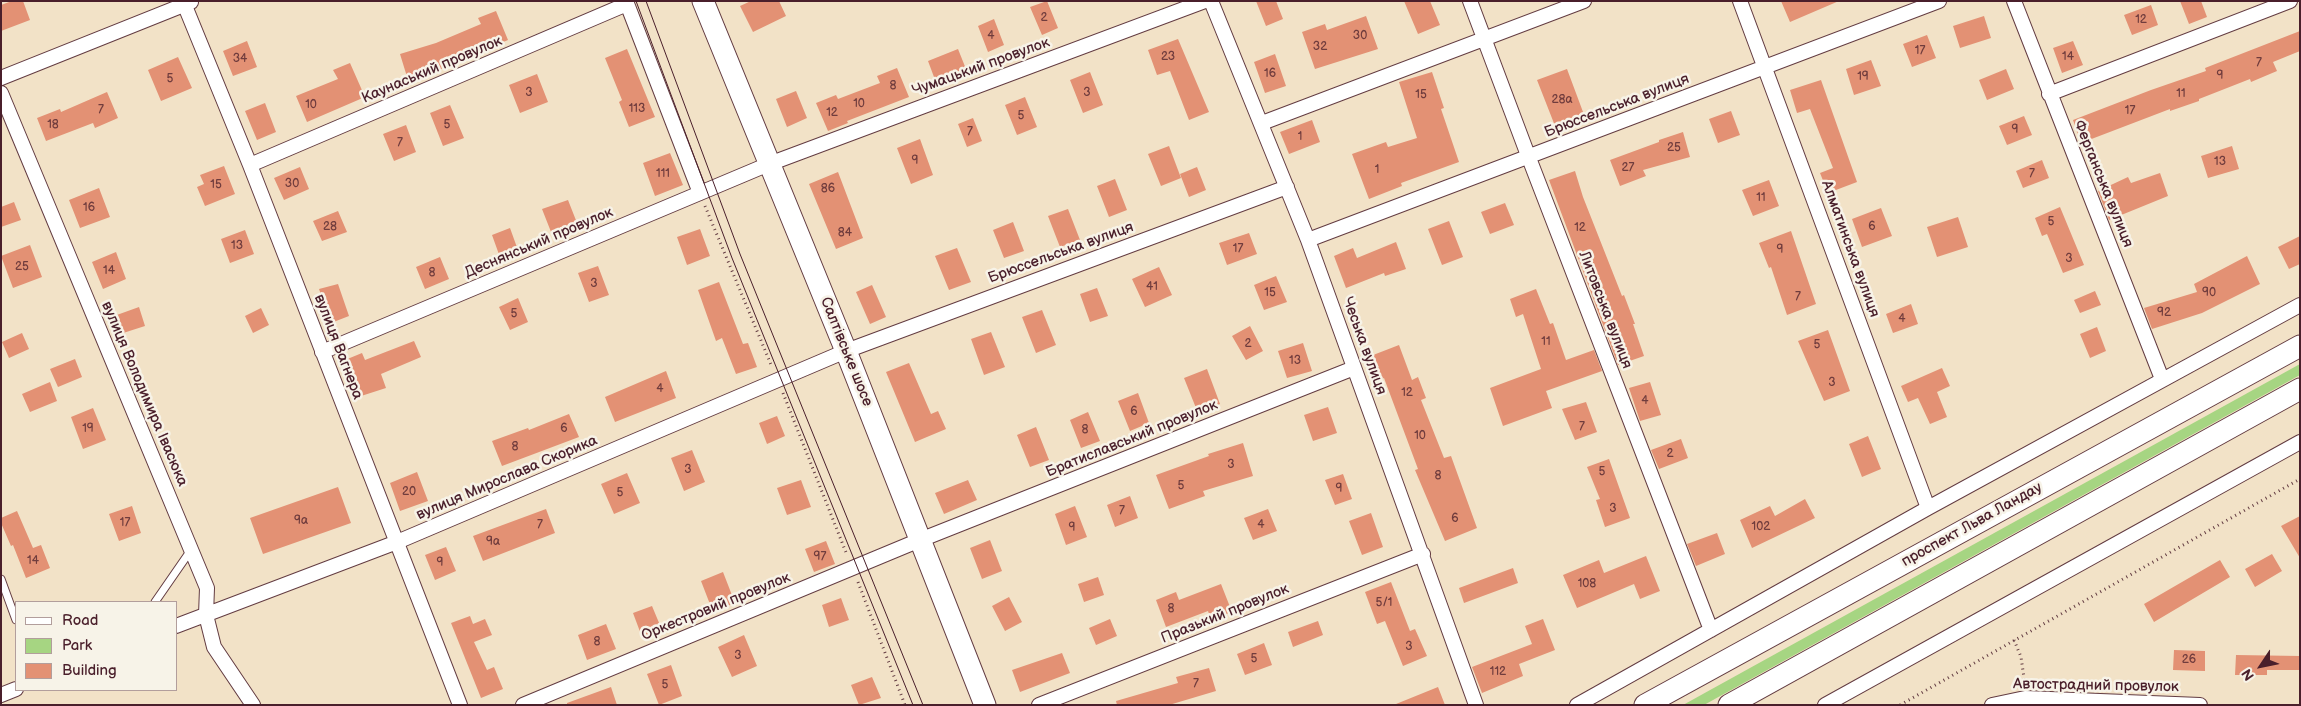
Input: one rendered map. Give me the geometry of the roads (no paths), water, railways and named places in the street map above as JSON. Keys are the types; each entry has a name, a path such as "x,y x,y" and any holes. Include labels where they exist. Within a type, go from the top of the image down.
{"main road":[{"name":"Салтівське шосе","path":"703,1 846,351 985,705"},
{"name":"проспект Льва Ландау","path":"1645,705 2300,346"},
{"path":"1729,705 2300,389"}],"street":[{"name":"Чумацький провулок","path":"769,164 1205,1"},
{"name":"Чеська вулиця","path":"1211,1 1308,240 1476,705"},
{"name":"Литовська вулиця","path":"1470,1 1528,158 1711,630"},
{"path":"1262,123 1584,1"},
{"name":"Алматинська вулиця","path":"1740,1 1928,508"},
{"name":"Брюссельська вулиця","path":"1308,240 1528,158 1765,65 1939,1"},
{"name":"Ферганська вулиця","path":"2014,1 2162,379"},
{"path":"2049,94 2290,1"},
{"path":"1,78 186,2"},
{"name":"вулиця Вагнера","path":"186,2 460,705"},
{"path":"627,3 700,193"},
{"name":"Каунаський провулок","path":"250,165 627,3"},
{"name":"вулиця Володимира Івасюка","path":"1,93 207,588 206,615 214,647 253,705"},
{"name":"Деснянський провулок","path":"322,352 769,164"},
{"name":"Брюссельська вулиця","path":"846,351 1287,187"},
{"path":"1577,705 1928,508 2300,305"},
{"name":"вулиця Мирослава Скорика","path":"178,625 397,542 846,351"},
{"name":"Братиславський провулок","path":"921,540 1354,368"},
{"path":"1825,705 2300,442"},
{"name":"Оркестровий провулок","path":"524,705 921,540"},
{"name":"Празький провулок","path":"1039,705 1423,554"},
{"path":"1,695 15,689"},
{"name":"Автострадний провулок","path":"1992,705 2025,698 2200,705"}],"lane":[{"path":"156,601 191,550"},
{"path":"1,580 15,617"}],"tram line":[{"path":"636,1 732,258 913,705"},
{"path":"646,1 740,254 923,705"}]}
